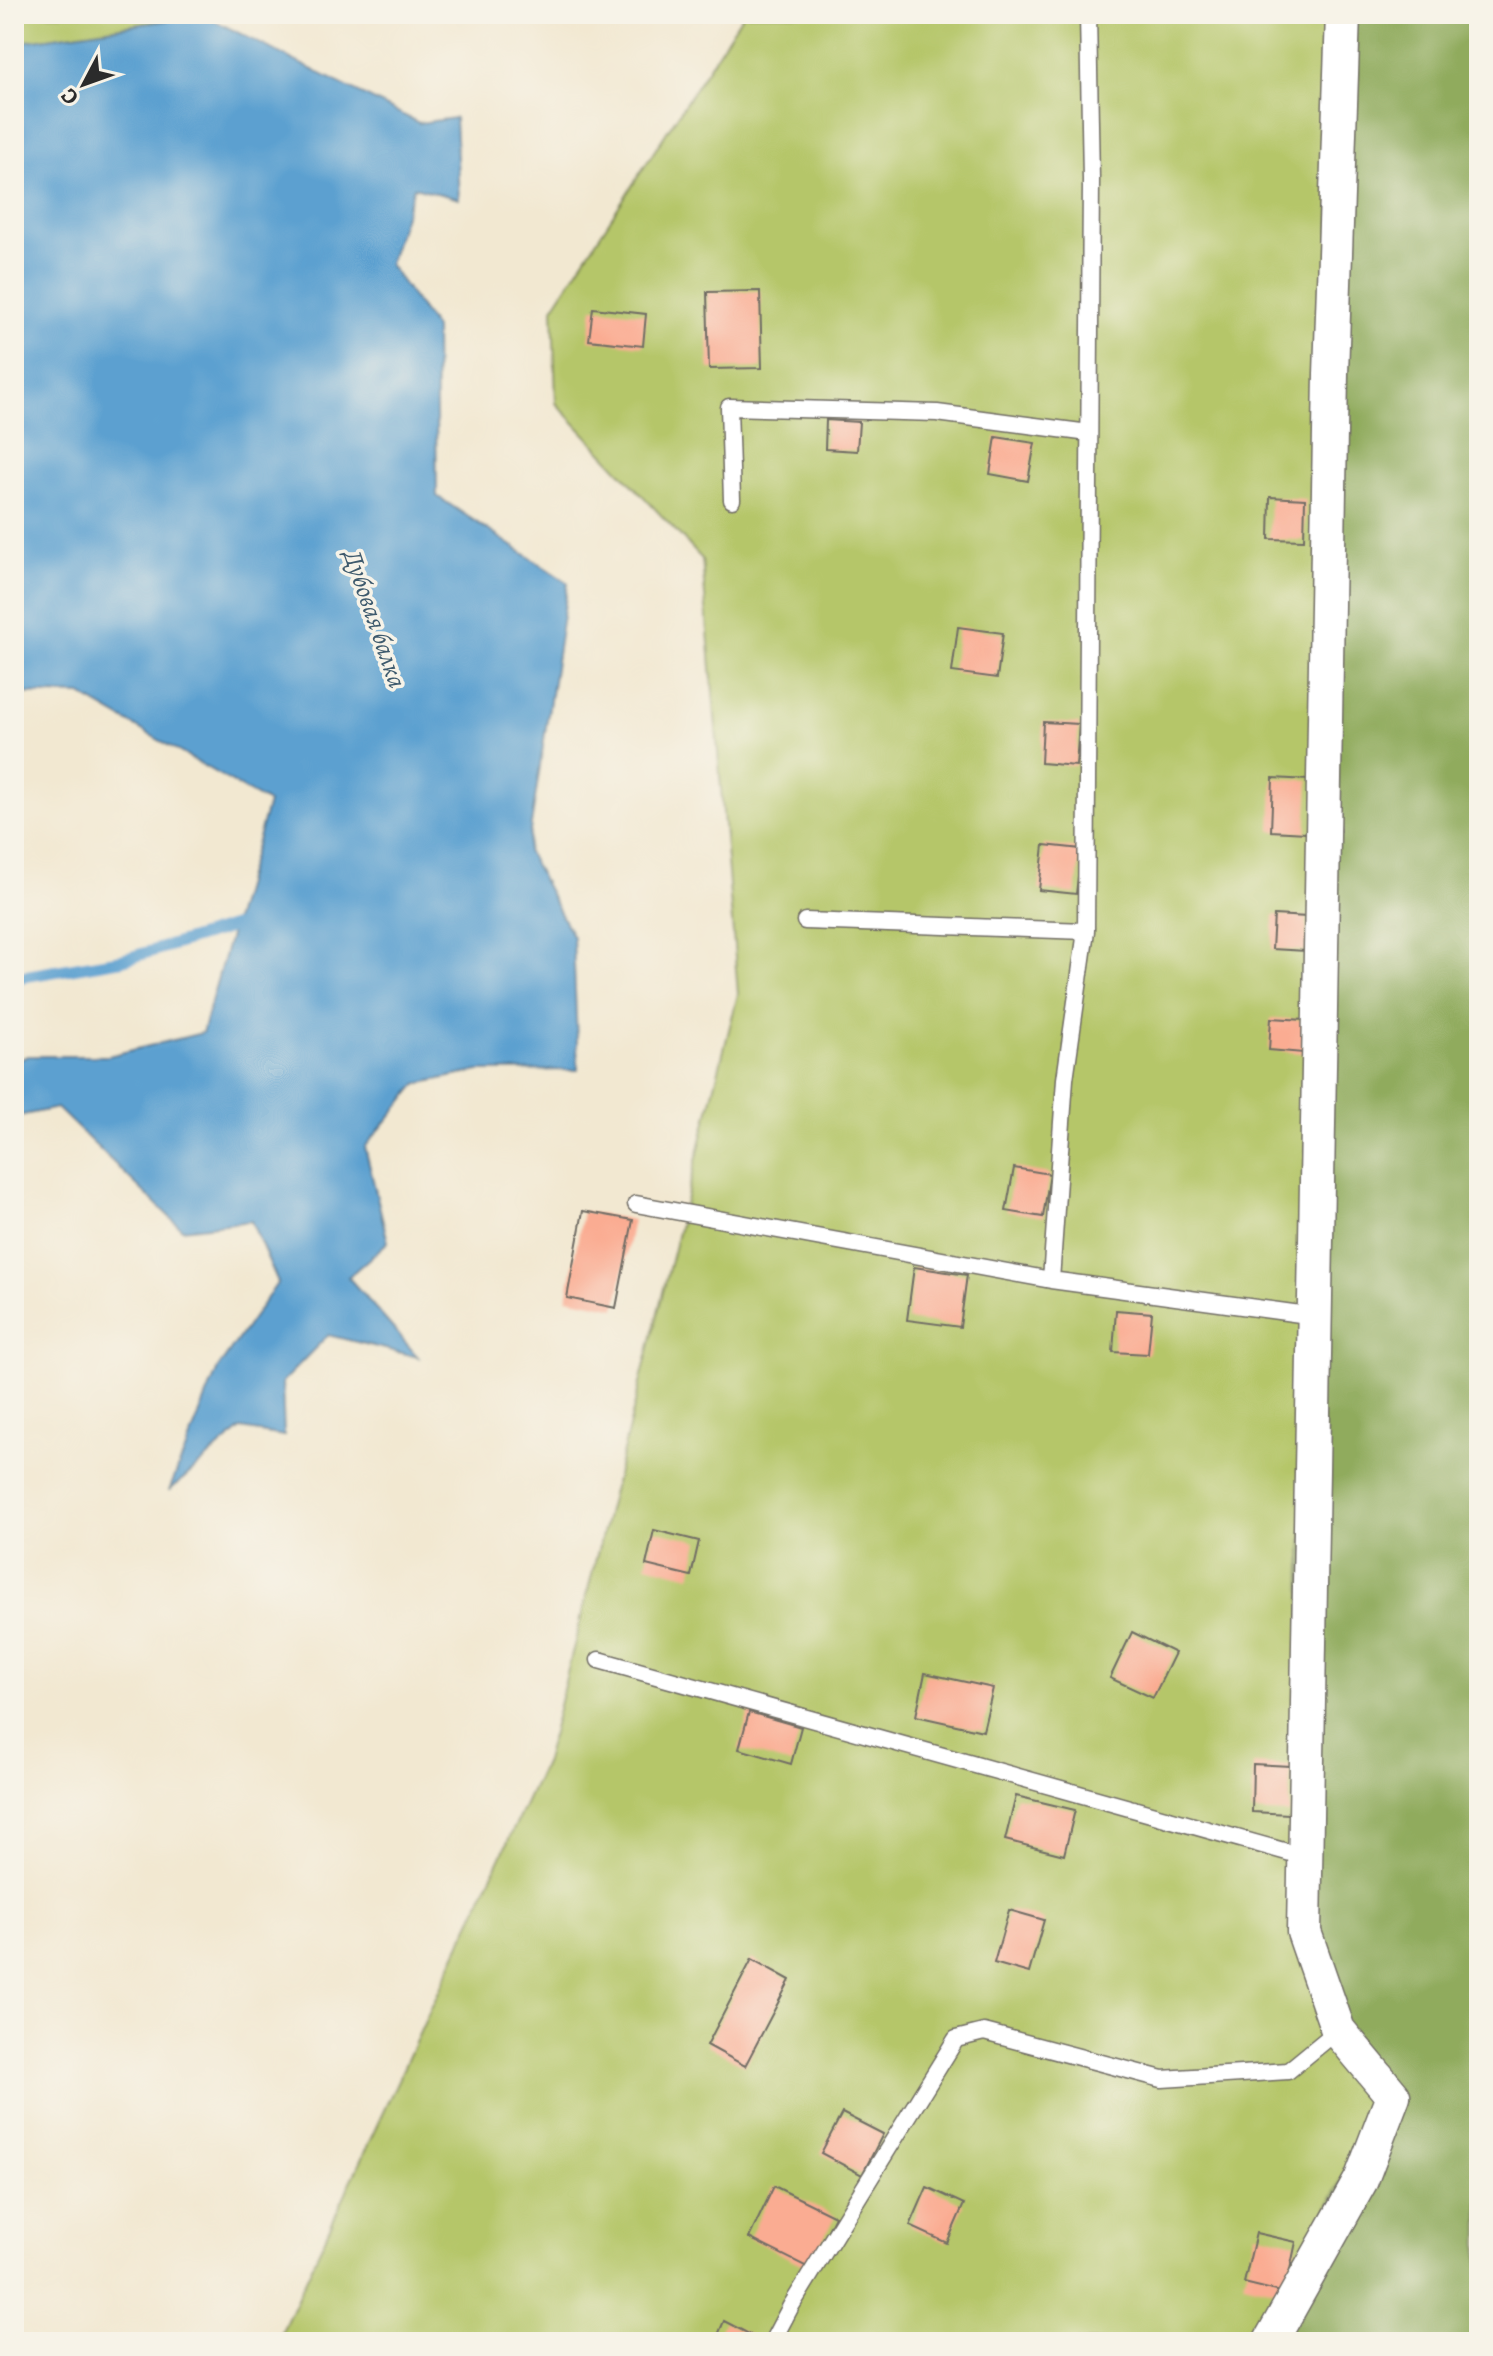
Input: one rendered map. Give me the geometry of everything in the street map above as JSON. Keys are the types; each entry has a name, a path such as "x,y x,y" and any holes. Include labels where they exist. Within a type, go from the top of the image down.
{"street":[{"path":"1270,2342 1361,2180 1393,2096 1338,2030 1304,1932 1330,390 1343,14"}],"lane":[{"path":"1051,1280 1065,1079 1086,931 1091,180 1088,14"},
{"path":"732,500 729,407 937,413 1089,433"},
{"path":"805,921 1086,931"},
{"path":"636,1204 1051,1280 1315,1316"},
{"path":"599,1660 1305,1857"},
{"path":"772,2342 791,2306 956,2039 984,2032 1162,2079 1288,2071 1338,2030"}],"green space":[{"path":"14,14 207,14 14,43"},
{"path":"743,14 1335,14 1381,2103 1260,2342 277,2342 545,1761 738,994 702,559 556,403 553,308"},
{"path":"1335,14 1479,14 1479,2342 1260,2342 1381,2103 1294,1940"}],"water":[{"path":"203,15 419,123 455,118 459,199 414,187 389,264 435,328 437,496 568,583 527,851 573,937 578,1070 479,1071 417,1084 365,1147 388,1242 348,1277 418,1357 328,1335 282,1382 284,1436 241,1429 169,1491 218,1368 278,1282 251,1221 182,1229 57,1108 14,1117 14,1063 27,1056 108,1056 202,1033 268,803 81,695 14,693 14,43"}],"building":[{"path":"760,291 762,368 709,369 707,292"},
{"path":"593,308 646,314 643,346 589,340"},
{"path":"826,420 859,422 857,451 825,449"},
{"path":"996,437 1035,443 1028,481 990,474"},
{"path":"1270,497 1305,499 1304,540 1269,539"},
{"path":"958,627 1003,633 997,678 952,672"},
{"path":"1043,722 1079,724 1076,766 1041,763"},
{"path":"1273,778 1309,780 1306,833 1271,831"},
{"path":"1044,845 1081,849 1076,894 1039,890"},
{"path":"1274,915 1307,917 1306,951 1272,949"},
{"path":"1271,1018 1305,1020 1303,1053 1269,1050"},
{"path":"1014,1168 1050,1174 1043,1217 1006,1211"},
{"path":"583,1211 633,1220 616,1308 567,1298"},
{"path":"914,1267 967,1275 960,1327 907,1320"},
{"path":"1116,1310 1152,1313 1148,1354 1113,1352"},
{"path":"654,1530 699,1541 691,1576 646,1565"},
{"path":"1132,1632 1175,1653 1153,1698 1110,1678"},
{"path":"925,1673 993,1688 983,1731 916,1716"},
{"path":"749,1712 801,1727 791,1764 739,1749"},
{"path":"1253,1764 1291,1766 1289,1814 1252,1812"},
{"path":"1016,1796 1075,1810 1064,1855 1005,1840"},
{"path":"1009,1910 1044,1920 1029,1973 994,1963"},
{"path":"752,1959 790,1980 745,2066 707,2045"},
{"path":"842,2113 883,2134 862,2175 821,2153"},
{"path":"774,2186 835,2216 809,2268 749,2238"},
{"path":"927,2187 964,2204 947,2243 910,2226"},
{"path":"1256,2233 1296,2242 1285,2293 1244,2283"},
{"path":"724,2321 755,2337 753,2342 715,2342"}],"waterway":[{"name":"Дубовая балка","path":"14,978 122,960 248,922"}]}
